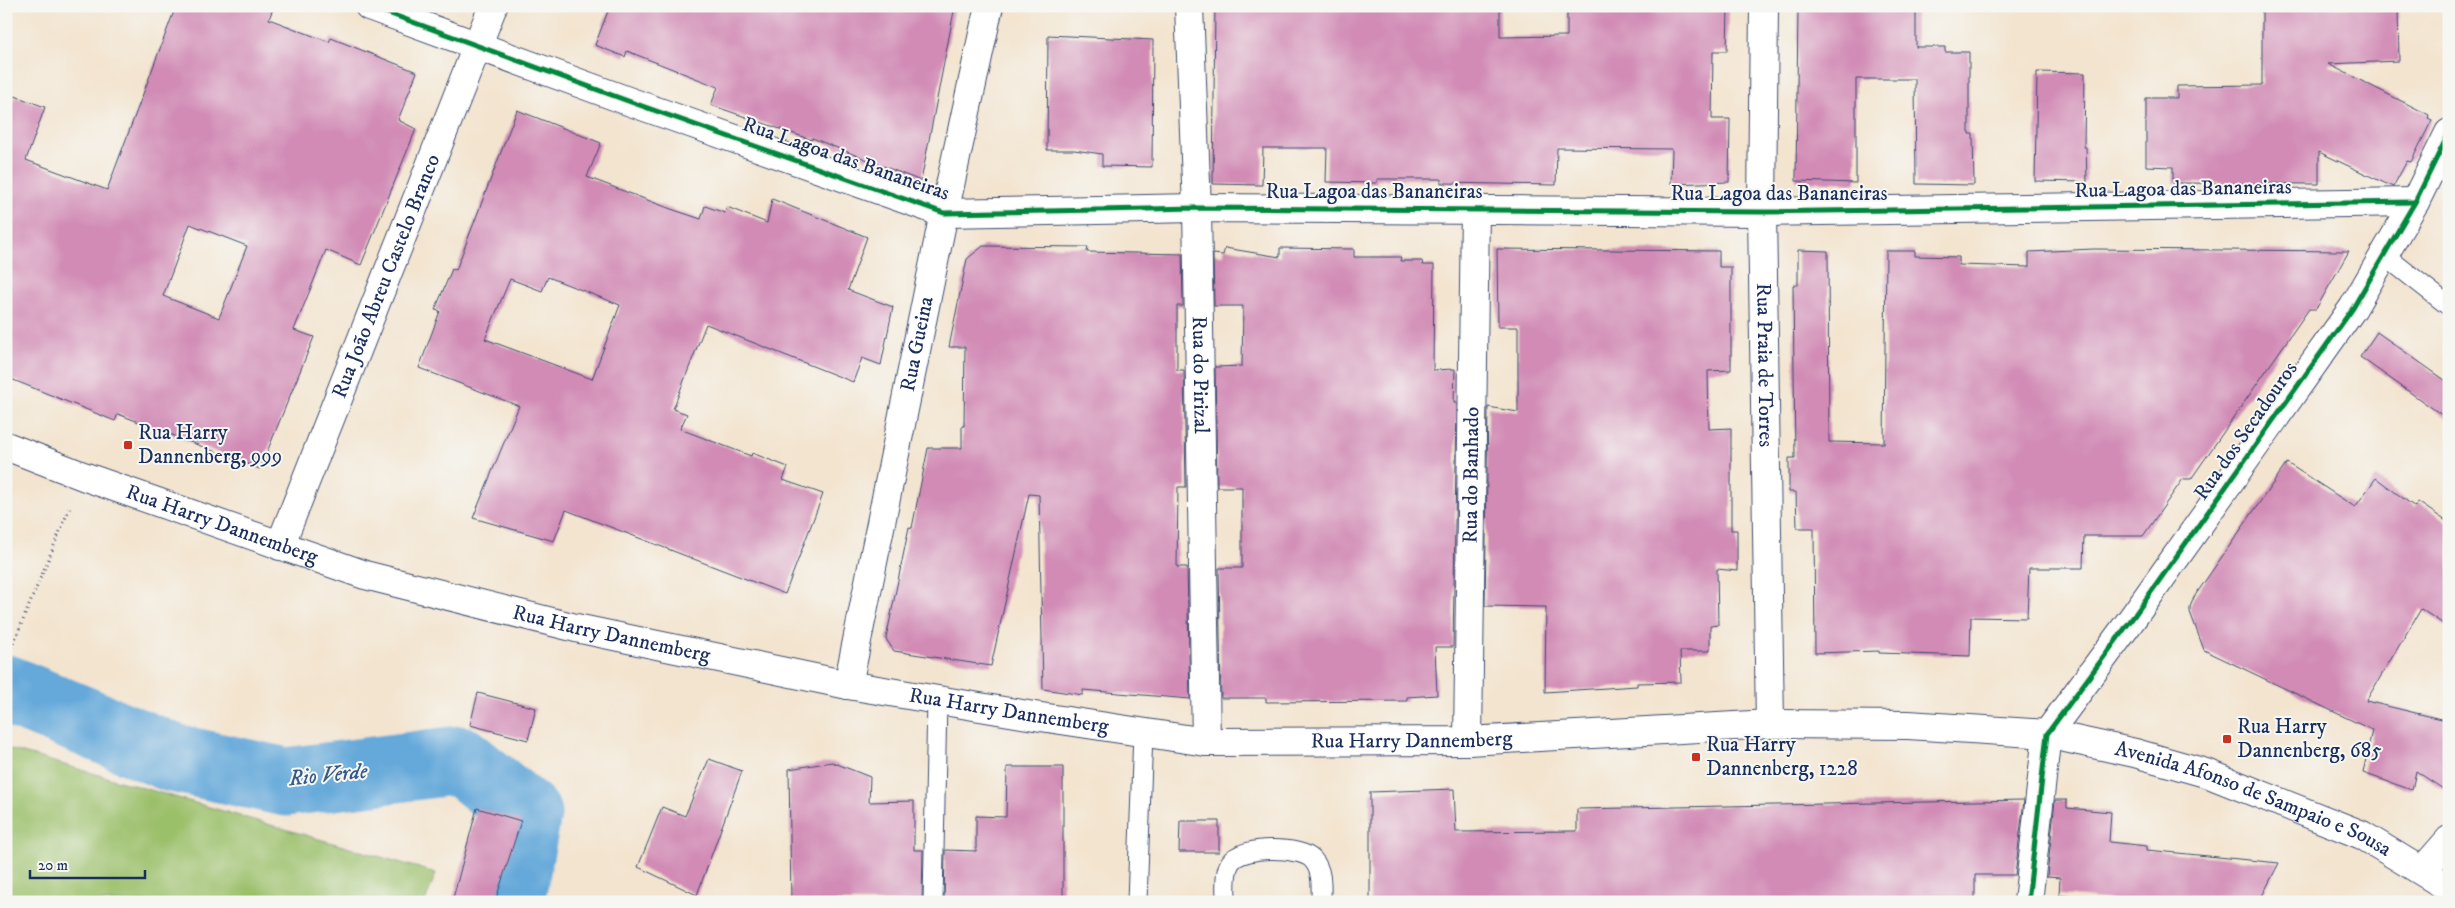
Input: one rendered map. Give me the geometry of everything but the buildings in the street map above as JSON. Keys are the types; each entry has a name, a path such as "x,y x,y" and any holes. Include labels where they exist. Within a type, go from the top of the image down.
{"street":[{"name":"Rua Lagoa das Bananeiras","path":"369,6 944,213 1197,208 1762,212 2415,202"},
{"name":"Rua João Abreu Castelo Branco","path":"280,546 493,6"},
{"name":"Rua Gueina","path":"848,684 944,213 989,6"},
{"name":"Rua do Pirizal","path":"1189,6 1197,208 1206,742"},
{"name":"Rua Praia de Torres","path":"1764,6 1762,212 1770,724"},
{"name":"Rua dos Secadouros","path":"2047,734 2134,616 2354,308 2415,202 2449,133"},
{"name":"Rua do Banhado","path":"1468,741 1476,209"},
{"name":"Rua Harry Dannemberg","path":"6,446 83,476 365,575 466,602 576,628 848,684 937,700 1206,742 1468,741 1770,724 1908,725 2047,734"},
{"name":"Avenida Afonso de Sampaio e Sousa","path":"2047,734 2135,753 2208,774 2362,836 2449,888"},
{"path":"2028,902 2047,734"},
{"path":"2422,871 2449,840"}],"lane":[{"path":"2384,255 2449,306"},
{"path":"932,902 937,700"},
{"path":"1137,902 1143,732"},
{"path":"1226,902 1226,875 1231,862 1242,854 1261,850 1290,850 1306,854 1319,870 1321,902"}],"path":[{"path":"6,656 13,644 83,476"}],"green space":[{"path":"6,748 436,873 425,902 6,902"}],"waterway":[{"name":"Rio Verde","path":"6,689 173,758 286,782 460,760 527,814 510,902"}],"cycle path":[{"path":"369,6 628,101 944,213 1197,208 1762,212 2415,202"},
{"path":"2028,902 2047,734 2134,616 2353,308 2415,202 2449,133"}],"place":[{"name":"Rua Harry Dannenberg, 999","path":"128,445"},
{"name":"Rua Harry Dannenberg, 685","path":"2227,739"},
{"name":"Rua Harry Dannenberg, 1228","path":"1696,757"}]}
